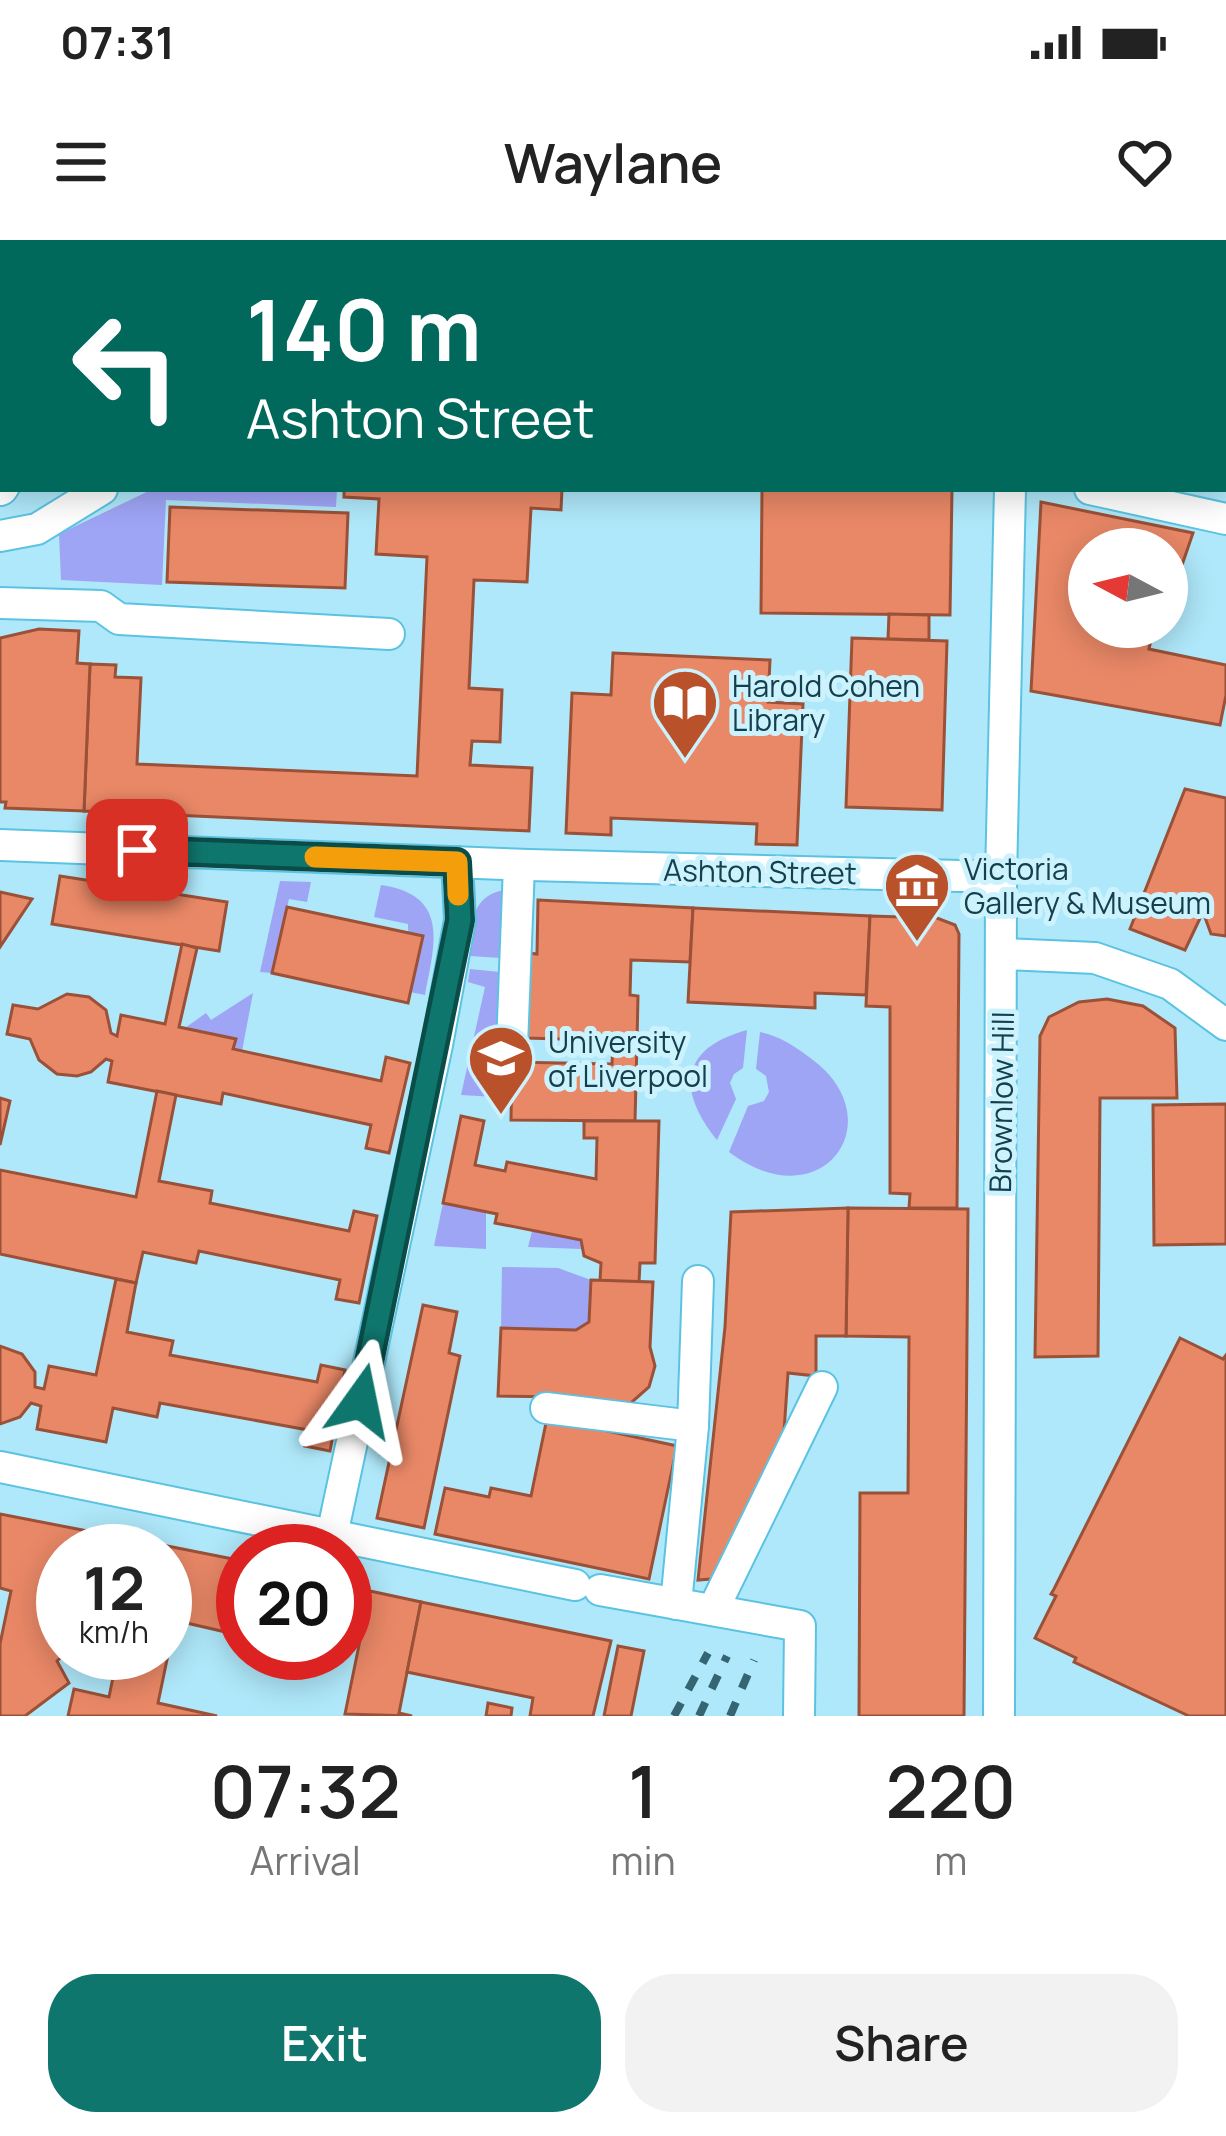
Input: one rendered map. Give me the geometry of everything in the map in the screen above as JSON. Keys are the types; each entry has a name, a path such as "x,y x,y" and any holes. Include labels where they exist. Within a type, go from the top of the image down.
{"street":[{"path":"0,536 37,529 97,492"},
{"name":"Brownlow Hill","path":"999,1716 1001,877 1010,492"},
{"path":"1104,492 1226,519"},
{"path":"0,603 100,606 119,619 389,634"},
{"name":"Ashton Street","path":"0,845 1001,877"},
{"path":"334,1524 441,1024 460,920 457,862"},
{"path":"512,1046 519,865"},
{"path":"1003,955 1095,958 1170,984 1226,1025"},
{"path":"676,1604 692,1426 698,1281"},
{"path":"713,1610 821,1387"},
{"path":"546,1408 692,1426"},
{"path":"0,1467 278,1524"},
{"path":"372,1543 800,1626 799,1716"}],"shaded area":[{"path":"147,492 337,492 336,507 166,500 162,585 61,580 59,534"},
{"path":"280,881 311,882 307,902 289,899 272,973 260,972"},
{"path":"381,885 418,899 428,911 434,940 425,995 410,992 408,924 374,917"},
{"path":"504,890 501,958 470,956 478,906"},
{"path":"470,969 500,972 496,1097 461,1095 485,987 468,982"},
{"path":"253,993 242,1051 233,1049 235,1038 185,1028 206,1013 211,1020"},
{"path":"747,1030 743,1068 730,1083 736,1099 717,1140 695,1104 692,1073 709,1048"},
{"path":"760,1032 809,1057 834,1082 846,1108 847,1133 837,1154 819,1169 793,1176 763,1171 729,1152 748,1106 764,1101 769,1092 766,1076 756,1069"},
{"path":"443,1203 486,1211 486,1249 434,1246"},
{"path":"532,1231 581,1240 581,1249 528,1247"},
{"path":"502,1267 558,1268 591,1280 589,1322 576,1330 501,1328"}],"building":[{"path":"344,492 562,492 561,510 531,508 527,582 474,580 469,688 502,690 500,742 472,741 470,765 532,768 529,831 84,811 90,664 116,665 115,677 141,678 137,764 417,776 427,557 376,554 379,499 344,497"},
{"path":"762,492 952,492 950,615 761,613"},
{"path":"1041,502 1168,528 1068,528 1068,648 1149,648 1226,665 1220,725 1031,691"},
{"path":"170,507 348,513 345,588 167,582"},
{"path":"889,614 929,615 929,640 888,639"},
{"path":"39,629 79,631 77,663 90,664 84,811 5,808 6,802 0,802 0,638"},
{"path":"852,638 947,641 942,810 846,807"},
{"name":"Harold Cohen Library","path":"613,653 770,660 768,702 803,704 797,845 756,844 757,824 611,818 611,835 566,833 572,693 611,695"},
{"path":"1185,789 1226,798 1226,936 1211,934 1203,912 1185,950 1130,929"},
{"path":"60,876 227,902 219,951 52,924"},
{"path":"0,892 32,899 0,947"},
{"path":"538,900 693,908 690,962 631,960 630,995 638,996 637,1041 525,1038 527,953 537,954"},
{"path":"287,907 423,936 408,1003 272,973"},
{"path":"693,908 870,916 866,995 815,993 815,1008 688,1002"},
{"path":"870,916 937,918 955,925 959,934 957,1208 909,1208 910,1194 890,1193 890,1007 866,1006"},
{"path":"182,944 197,948 179,1027 236,1039 233,1049 381,1081 386,1057 410,1063 389,1153 366,1148 371,1125 223,1093 221,1104 108,1082 112,1061 106,1059 91,1072 57,1074 39,1060 30,1039 7,1034 13,1005 38,1009 67,994 89,997 106,1010 111,1033 117,1036 121,1015 165,1024"},
{"path":"1107,999 1143,1006 1175,1028 1177,1098 1100,1098 1098,1356 1035,1357 1040,1036 1049,1017 1079,1002"},
{"path":"613,1041 637,1041 635,1121 511,1120 512,1062 612,1064"},
{"path":"157,1091 176,1095 159,1181 212,1191 210,1203 349,1231 354,1211 377,1216 359,1303 336,1299 340,1280 199,1251 196,1263 143,1252 136,1283 0,1254 0,1170 136,1197"},
{"path":"0,1098 10,1101 0,1145"},
{"path":"1226,1104 1226,1244 1154,1245 1153,1105"},
{"path":"461,1116 484,1121 475,1165 505,1171 507,1162 596,1179 597,1138 584,1138 584,1121 659,1121 655,1263 640,1263 639,1282 600,1281 601,1263 584,1256 581,1240 495,1223 497,1214 443,1203"},
{"path":"848,1208 968,1209 964,1716 859,1716 860,1493 908,1493 909,1337 846,1336"},
{"path":"848,1208 846,1336 816,1336 816,1376 788,1373 782,1461 723,1578 698,1580 725,1327 731,1212"},
{"path":"116,1279 136,1283 127,1332 173,1341 170,1355 317,1382 321,1365 345,1370 330,1451 305,1446 308,1430 160,1403 157,1417 113,1408 106,1442 37,1429 41,1406 31,1403 20,1417 0,1424 0,1346 22,1354 35,1372 35,1387 44,1389 49,1366 96,1375"},
{"path":"591,1280 653,1282 650,1347 655,1366 649,1387 624,1409 572,1397 498,1396 501,1328 576,1330 589,1322"},
{"path":"423,1305 457,1312 449,1353 460,1356 424,1528 377,1518"},
{"path":"1180,1338 1223,1359 1226,1355 1226,1716 1189,1716 1074,1662 1076,1658 1035,1638 1056,1596 1051,1594"},
{"path":"547,1418 677,1446 649,1579 435,1534 445,1488 489,1497 491,1488 531,1496"},
{"path":"0,1514 52,1524 36,1524 36,1680 69,1683 25,1716 0,1716 0,1644 11,1591 0,1588"},
{"path":"192,1551 216,1556 216,1630 192,1624"},
{"path":"372,1591 421,1602 399,1713 412,1716 345,1714 352,1680 372,1680"},
{"path":"421,1602 611,1641 593,1716 530,1716 533,1698 407,1672"},
{"path":"618,1646 644,1651 631,1716 604,1716"},
{"path":"112,1680 163,1680 158,1703 217,1716 68,1716 74,1689 109,1697"},
{"path":"488,1703 512,1708 511,1716 486,1716"}],"railway":[{"path":"674,1716 708,1653"},
{"path":"699,1716 727,1656"},
{"path":"730,1716 754,1660"}],"slow traffic":[{"path":"315,857 457,862 458,895"}],"place":[{"name":"Harold Cohen Library","path":"685,761"},
{"name":"Victoria Gallery & Museum","path":"917,944"},
{"name":"University of Liverpool","path":"501,1117"}],"route":[{"path":"137,850 457,862 460,920 361,1401"}]}
